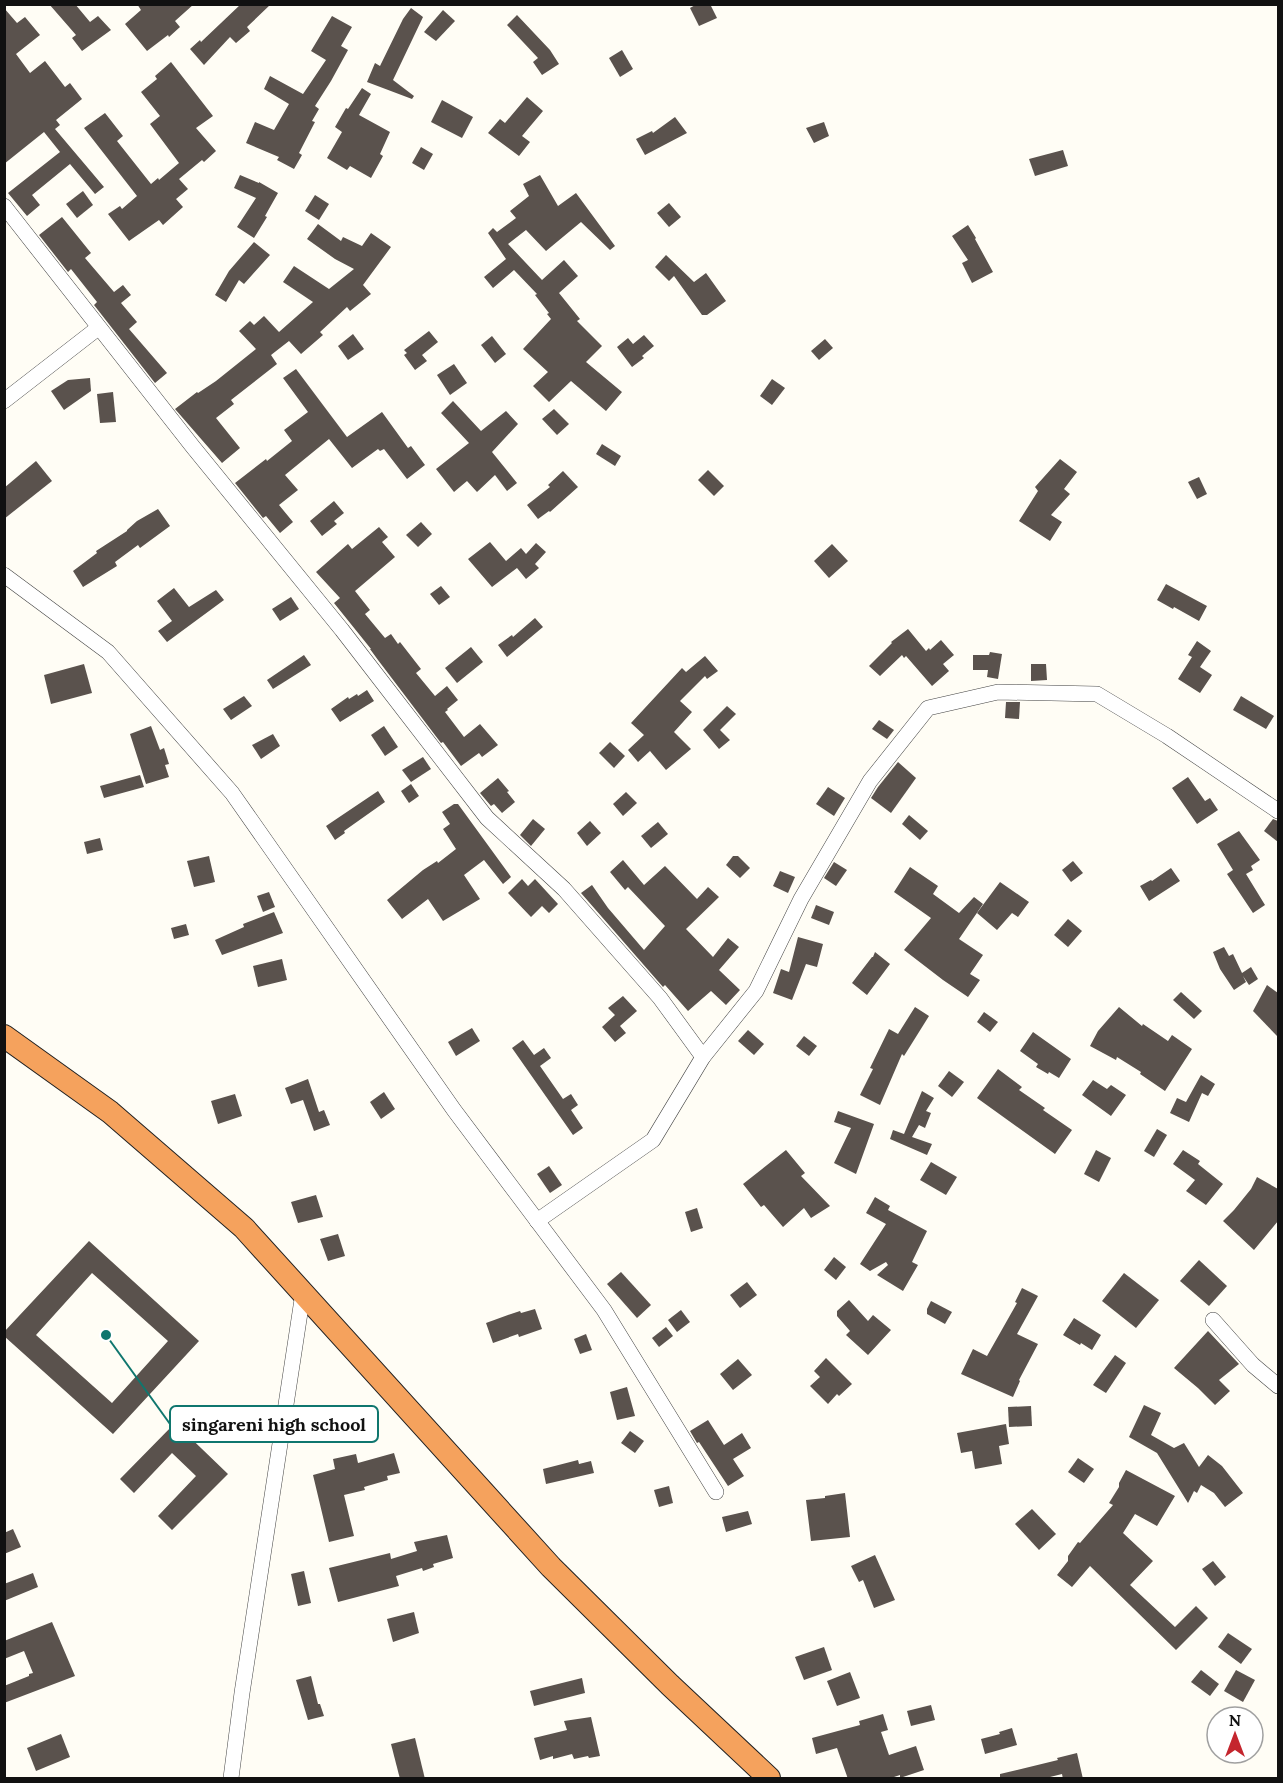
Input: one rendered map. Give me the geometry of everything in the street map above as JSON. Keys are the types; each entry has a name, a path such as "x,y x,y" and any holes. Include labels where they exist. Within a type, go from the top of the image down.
{"highway":[{"path":"4,1036 119,1120 244,1228 551,1567 769,1779"}],"street":[{"path":"4,206 98,328 342,630 487,818 564,889 660,998 703,1057"},
{"path":"4,401 98,328"},
{"path":"4,575 108,652 232,793 454,1110 604,1310 716,1492"},
{"path":"537,1221 653,1140 703,1057 756,991 801,898 870,781 928,708 998,692 1097,694 1167,736 1278,811"},
{"path":"231,1779 303,1293"},
{"path":"1213,1320 1253,1365 1278,1386"}],"building":[{"path":"49,4 75,4 90,22 98,16 111,30 82,51 72,38 76,35"},
{"path":"137,4 194,4 175,21 180,27 147,51 125,24 141,10"},
{"path":"241,4 271,4 247,27 250,31 236,43 230,37 204,65 190,49 200,40 201,42"},
{"path":"697,4 710,4 717,18 699,26 690,8"},
{"path":"4,8 17,23 25,17 40,35 16,54 30,73 45,61 65,87 70,83 82,99 56,120 60,125 55,129 104,187 95,194 70,164 32,195 40,205 27,216 8,193 60,152 44,132 4,164"},
{"path":"411,8 423,17 393,80 414,96 412,99 367,82 375,63 380,66 403,19"},
{"path":"443,10 455,21 436,41 424,32"},
{"path":"517,15 550,50 559,64 542,75 533,62 538,58 507,25"},
{"path":"332,16 352,27 341,46 348,50 315,106 319,109 312,121 315,122 299,153 302,155 294,169 277,160 279,157 246,143 255,122 274,130 289,104 264,89 270,76 303,94 326,60 311,51"},
{"path":"622,50 633,69 620,77 609,58"},
{"path":"171,62 213,116 196,128 216,151 179,179 188,189 176,199 183,207 163,225 159,220 129,241 108,214 120,206 122,209 137,196 84,128 105,113 123,136 117,141 151,184 158,178 159,180 179,163 150,124 160,116 141,92 157,79 155,76"},
{"path":"362,88 371,94 359,115 390,132 380,154 383,156 371,178 350,166 347,170 327,158 342,132 335,127"},
{"path":"527,97 543,111 522,136 530,142 519,156 488,133 500,119 505,123"},
{"path":"442,100 473,117 462,138 431,122"},
{"path":"675,117 687,133 645,155 636,139 652,131 653,133"},
{"path":"824,122 829,136 814,143 806,128"},
{"path":"421,147 433,154 424,170 412,163"},
{"path":"1063,150 1068,166 1035,176 1029,159"},
{"path":"240,175 259,182 278,193 254,238 237,227 256,198 234,188"},
{"path":"540,175 558,206 576,193 615,246 610,250 581,222 546,251 526,230 508,244 542,280 564,260 578,276 559,293 580,319 577,321 602,346 586,362 622,392 606,411 571,381 549,402 533,386 548,372 523,349 551,319 547,314 549,313 535,295 537,294 514,270 493,288 484,277 506,259 488,233 493,228 497,232 516,218 510,211 529,196 523,184"},
{"path":"83,191 93,205 77,218 66,204"},
{"path":"315,195 329,204 319,220 305,211"},
{"path":"669,203 681,217 669,227 657,213"},
{"path":"62,217 91,253 85,258 114,292 123,285 131,295 121,303 137,322 129,329 167,373 155,383 94,305 97,302 71,269 68,272 39,235"},
{"path":"318,224 341,241 343,237 362,246 371,233 391,247 363,285 371,294 350,311 347,307 320,332 323,335 301,354 289,341 271,355 277,364 231,400 234,404 216,418 240,448 222,463 175,409 216,381 256,349 239,331 250,321 254,325 264,316 279,332 313,302 283,282 294,266 329,289 354,269 307,239"},
{"path":"968,225 993,272 972,283 962,263 968,260 952,236"},
{"path":"254,242 270,255 244,284 239,280 226,302 215,295 229,271"},
{"path":"666,255 694,282 706,273 726,301 707,315 702,315 674,276 669,281 655,267"},
{"path":"429,331 438,342 422,355 427,361 415,370 404,355 407,353 404,350"},
{"path":"353,334 364,349 348,360 338,346"},
{"path":"644,335 654,346 632,367 617,347 628,338 633,344"},
{"path":"492,336 506,354 495,363 481,345"},
{"path":"825,339 833,348 819,360 811,351"},
{"path":"454,364 467,383 450,395 437,375"},
{"path":"296,369 347,437 382,412 408,448 411,446 425,465 407,479 384,449 380,451 378,449 352,468 329,439 285,475 298,490 279,505 293,522 280,533 266,516 263,518 235,483 292,441 284,430 308,412 283,378"},
{"path":"90,378 91,391 64,410 51,391 68,380"},
{"path":"772,379 785,388 772,405 760,396"},
{"path":"113,392 116,422 100,423 97,394"},
{"path":"453,401 481,431 506,411 518,424 492,452 517,483 507,491 495,475 477,492 467,481 454,492 436,469 469,443 441,413"},
{"path":"554,409 569,424 557,435 542,419"},
{"path":"602,444 621,456 615,466 596,454"},
{"path":"1060,459 1077,472 1064,489 1070,494 1051,515 1062,522 1050,541 1019,521 1038,491 1035,487"},
{"path":"36,461 52,481 4,519 4,488"},
{"path":"708,470 724,486 714,496 698,480"},
{"path":"563,471 578,487 550,512 538,519 527,505 550,487 548,485"},
{"path":"1199,477 1207,494 1197,499 1188,482"},
{"path":"334,501 344,513 334,521 337,524 322,536 310,521"},
{"path":"158,509 170,526 140,548 138,545 115,562 117,566 83,587 73,571 137,521"},
{"path":"421,522 432,534 418,547 406,535"},
{"path":"379,527 388,537 382,542 395,557 355,591 370,610 365,614 385,638 391,634 398,644 400,642 421,669 416,673 435,696 447,686 458,700 445,712 464,737 480,724 498,745 482,757 479,753 461,766 334,603 340,598 316,572 348,544 352,549"},
{"path":"490,542 506,561 521,548 526,554 536,543 546,552 535,564 539,568 526,579 517,568 492,587 468,559"},
{"path":"832,544 848,561 829,578 814,561"},
{"path":"1166,584 1207,606 1199,621 1157,600"},
{"path":"441,586 450,597 439,605 430,594"},
{"path":"174,588 189,607 216,590 224,600 167,642 158,631 172,621 157,601"},
{"path":"291,597 299,609 280,621 272,609"},
{"path":"535,618 543,627 507,657 498,645 512,635 513,637"},
{"path":"908,629 926,651 941,640 954,655 943,664 949,671 932,686 906,656 904,658 902,655 880,676 869,666 891,642"},
{"path":"1197,641 1211,651 1200,667 1212,675 1200,693 1178,679 1192,657 1188,655"},
{"path":"471,647 483,662 457,683 445,668"},
{"path":"990,652 1002,654 998,679 987,677 988,670 973,670 973,655 989,655"},
{"path":"304,655 311,665 273,689 267,680"},
{"path":"705,656 718,671 707,679 705,676 680,701 692,712 674,732 691,749 666,770 650,751 638,762 628,750 644,735 631,723 682,668 686,672"},
{"path":"84,664 92,693 51,704 44,675"},
{"path":"1031,664 1046,664 1047,680 1031,681"},
{"path":"367,690 374,701 340,722 331,709 348,697 349,699 357,694 358,696"},
{"path":"244,696 252,706 231,720 223,709"},
{"path":"1241,696 1274,716 1266,729 1233,710"},
{"path":"1006,702 1020,702 1019,719 1005,718"},
{"path":"727,706 736,714 720,730 730,740 719,749 703,730"},
{"path":"879,720 894,730 887,739 872,729"},
{"path":"151,726 160,750 164,748 169,764 165,765 169,777 146,784 130,734"},
{"path":"384,726 398,747 385,756 371,735"},
{"path":"273,734 280,746 261,759 252,745"},
{"path":"610,742 625,756 614,768 599,753"},
{"path":"423,757 431,769 411,782 402,770"},
{"path":"898,762 916,778 891,813 871,798"},
{"path":"140,775 144,787 104,798 100,786"},
{"path":"1188,777 1205,801 1210,798 1218,810 1197,824 1172,788"},
{"path":"498,778 515,802 502,813 494,804 491,806 480,793"},
{"path":"411,784 419,796 409,803 401,791"},
{"path":"828,787 845,798 834,816 816,804"},
{"path":"378,791 385,802 335,840 326,826"},
{"path":"626,792 637,803 623,816 613,804"},
{"path":"458,804 511,877 503,884 484,860 464,875 480,899 443,921 428,899 402,919 387,900 423,870 437,861 438,863 456,849 443,829 450,824 442,812"},
{"path":"909,815 928,831 920,840 902,824"},
{"path":"533,819 545,829 531,846 520,835"},
{"path":"1273,819 1278,821 1278,842 1264,831"},
{"path":"590,821 601,833 587,846 577,833"},
{"path":"658,822 668,834 651,848 641,836"},
{"path":"1239,831 1260,860 1251,866 1253,870 1246,874 1265,905 1253,913 1227,874 1233,870 1217,844"},
{"path":"100,838 103,850 87,854 84,842"},
{"path":"209,856 215,882 194,887 187,861"},
{"path":"733,856 738,856 750,868 740,878 726,865"},
{"path":"623,860 644,885 665,866 697,899 708,887 719,897 686,929 713,957 728,938 739,947 719,970 740,990 726,1005 711,991 688,1011 665,985 663,987 581,893 592,885 608,908 644,950 665,926 628,887 625,890 610,872"},
{"path":"1073,861 1083,873 1071,882 1062,870"},
{"path":"834,862 847,870 836,886 824,878"},
{"path":"910,867 938,886 933,894 959,913 974,897 983,904 959,939 983,955 970,974 980,980 968,997 904,950 931,918 894,892"},
{"path":"1171,868 1180,881 1149,901 1140,886"},
{"path":"780,871 795,877 788,893 773,886"},
{"path":"522,879 528,886 535,879 558,904 549,913 542,906 531,917 508,893"},
{"path":"1000,882 1029,902 1018,917 1012,913 997,930 977,913"},
{"path":"269,892 275,907 263,912 257,896"},
{"path":"816,905 834,912 829,925 811,918"},
{"path":"274,912 283,933 222,955 215,940 244,927 243,924"},
{"path":"1068,919 1082,931 1068,947 1054,935"},
{"path":"186,924 189,935 174,939 171,928"},
{"path":"798,937 823,944 817,967 806,964 792,1000 773,993 781,969 789,972"},
{"path":"1224,947 1229,956 1233,954 1242,973 1251,967 1258,979 1249,985 1243,976 1246,982 1234,990 1220,969 1213,952"},
{"path":"875,952 890,964 867,995 852,983"},
{"path":"282,959 287,980 258,987 253,966"},
{"path":"1267,985 1278,993 1278,1037 1253,1011"},
{"path":"1181,992 1202,1011 1194,1019 1173,1000"},
{"path":"623,996 637,1011 620,1026 626,1033 615,1042 602,1027 615,1015 608,1008"},
{"path":"915,1007 929,1016 904,1056 902,1054 880,1105 860,1095 889,1029 898,1034"},
{"path":"1119,1007 1142,1026 1143,1024 1168,1041 1172,1035 1192,1049 1165,1091 1117,1057 1116,1060 1090,1046 1098,1031"},
{"path":"984,1012 998,1022 990,1032 977,1022"},
{"path":"472,1028 480,1041 456,1056 448,1042"},
{"path":"748,1030 764,1044 754,1055 738,1041"},
{"path":"1033,1032 1071,1059 1059,1078 1036,1067 1038,1064 1020,1051"},
{"path":"804,1036 817,1046 809,1056 796,1046"},
{"path":"523,1040 534,1055 544,1048 551,1058 540,1066 563,1099 571,1094 578,1105 571,1110 583,1128 573,1135 512,1048"},
{"path":"998,1069 1022,1087 1019,1090 1045,1108 1043,1110 1072,1130 1055,1154 977,1098"},
{"path":"949,1071 964,1082 952,1097 938,1086"},
{"path":"1201,1075 1215,1084 1208,1096 1202,1093 1189,1122 1170,1113 1177,1098 1186,1102"},
{"path":"308,1079 319,1112 324,1110 330,1125 314,1131 303,1100 291,1104 285,1088"},
{"path":"1093,1080 1107,1089 1111,1085 1126,1095 1111,1116 1082,1095"},
{"path":"922,1091 934,1098 926,1111 931,1113 925,1128 919,1125 912,1137 932,1144 927,1155 890,1139 893,1130 904,1134"},
{"path":"384,1092 395,1109 381,1119 370,1102"},
{"path":"235,1094 242,1116 218,1124 211,1101"},
{"path":"838,1111 874,1124 856,1174 834,1163 851,1128 834,1122"},
{"path":"1157,1129 1167,1135 1154,1157 1144,1151"},
{"path":"786,1150 805,1173 801,1176 830,1206 811,1218 804,1208 783,1227 764,1205 761,1207 743,1184"},
{"path":"1096,1150 1111,1158 1099,1182 1084,1174"},
{"path":"1183,1150 1200,1161 1198,1164 1223,1184 1206,1205 1186,1191 1195,1180 1173,1164"},
{"path":"931,1162 957,1177 946,1195 920,1180"},
{"path":"549,1166 562,1185 550,1193 537,1174"},
{"path":"1257,1177 1278,1189 1278,1221 1254,1250 1223,1221 1251,1189"},
{"path":"316,1195 323,1217 298,1223 291,1202"},
{"path":"875,1197 890,1206 888,1210 927,1231 912,1262 918,1265 903,1291 877,1275 888,1265 886,1262 870,1271 860,1264 886,1224 866,1213"},
{"path":"697,1208 703,1228 691,1232 685,1212"},
{"path":"338,1234 345,1256 328,1261 320,1239"},
{"path":"89,1241 199,1341 113,1434 4,1336 4,1332","holes":["92,1273 168,1341 112,1403 36,1335"]},
{"path":"834,1257 846,1267 836,1280 824,1270"},
{"path":"1199,1260 1227,1286 1209,1306 1180,1281"},
{"path":"621,1272 651,1305 637,1318 607,1284"},
{"path":"1124,1273 1159,1300 1136,1328 1102,1301"},
{"path":"747,1282 757,1295 740,1308 730,1295"},
{"path":"1022,1288 1038,1296 1017,1334 1038,1344 1019,1380 1013,1397 961,1374 973,1349 987,1356 1017,1303 1015,1302"},
{"path":"849,1300 868,1321 873,1315 891,1330 868,1355 846,1335 850,1331 837,1316 837,1311"},
{"path":"931,1301 952,1312 945,1324 927,1314"},
{"path":"535,1309 542,1329 493,1343 486,1323 520,1311 521,1313"},
{"path":"681,1310 690,1322 677,1332 668,1320"},
{"path":"1074,1318 1101,1335 1092,1350 1063,1335"},
{"path":"666,1327 673,1336 659,1347 652,1338"},
{"path":"1208,1331 1239,1364 1219,1380 1230,1391 1215,1405 1174,1368"},
{"path":"586,1334 592,1350 580,1354 574,1339"},
{"path":"1115,1355 1126,1363 1106,1393 1093,1385"},
{"path":"826,1358 852,1384 839,1396 837,1394 828,1404 810,1386 820,1377 814,1371"},
{"path":"738,1359 752,1375 733,1390 720,1374"},
{"path":"627,1387 635,1416 617,1420 610,1392"},
{"path":"1144,1405 1161,1413 1151,1435 1174,1448 1184,1443 1199,1467 1208,1455 1222,1466 1243,1493 1225,1507 1214,1493 1201,1485 1197,1493 1194,1491 1188,1503 1157,1453 1129,1437"},
{"path":"1031,1406 1032,1426 1009,1427 1008,1407"},
{"path":"708,1420 724,1445 742,1433 751,1448 733,1459 744,1476 728,1486 690,1431"},
{"path":"175,1423 228,1474 172,1530 158,1516 196,1476 172,1453 134,1493 120,1479"},
{"path":"1006,1424 1009,1444 999,1446 1002,1464 975,1469 972,1451 961,1453 957,1433"},
{"path":"630,1431 644,1441 635,1453 621,1443"},
{"path":"394,1453 400,1473 387,1476 388,1480 364,1487 365,1490 344,1495 354,1536 329,1542 313,1475 335,1469 333,1459 356,1454 358,1463"},
{"path":"1078,1458 1094,1469 1084,1483 1068,1472"},
{"path":"578,1460 579,1464 591,1461 594,1473 546,1484 543,1469"},
{"path":"1126,1470 1175,1496 1157,1526 1135,1514 1123,1533 1153,1561 1130,1585 1175,1627 1196,1606 1208,1618 1176,1650 1090,1566 1072,1587 1057,1575 1078,1542 1080,1543 1113,1505 1109,1503"},
{"path":"669,1486 673,1503 659,1507 654,1490"},
{"path":"845,1493 850,1537 811,1541 806,1500"},
{"path":"1032,1509 1056,1534 1039,1550 1015,1524"},
{"path":"748,1511 752,1524 726,1532 722,1517"},
{"path":"13,1529 21,1547 4,1554 4,1533"},
{"path":"447,1535 453,1558 433,1564 434,1567 423,1571 422,1568 396,1576 399,1586 338,1602 329,1568 390,1553 391,1559 417,1551 414,1542"},
{"path":"875,1555 895,1600 874,1608 863,1580 859,1582 851,1566"},
{"path":"1213,1561 1226,1577 1215,1586 1202,1569"},
{"path":"304,1571 311,1603 298,1606 291,1574"},
{"path":"33,1573 38,1587 4,1601 4,1584"},
{"path":"414,1612 419,1633 393,1642 387,1619"},
{"path":"52,1622 75,1676 4,1703 4,1686 33,1673 24,1651 4,1659 4,1641"},
{"path":"1228,1633 1252,1649 1241,1664 1218,1647"},
{"path":"824,1647 832,1670 804,1680 795,1657"},
{"path":"1201,1670 1219,1684 1210,1696 1191,1682"},
{"path":"1236,1670 1255,1680 1243,1702 1224,1691"},
{"path":"850,1672 860,1698 837,1706 827,1681"},
{"path":"311,1676 318,1704 324,1716 308,1720 296,1680"},
{"path":"582,1678 585,1693 534,1706 530,1691"},
{"path":"931,1705 935,1720 911,1726 907,1711"},
{"path":"883,1714 888,1730 881,1732 889,1755 916,1746 924,1770 900,1778 900,1775 888,1779 848,1779 837,1748 816,1754 812,1738 860,1725 859,1721"},
{"path":"591,1717 600,1756 574,1759 572,1754 540,1760 534,1738 567,1730 564,1721"},
{"path":"1012,1728 1017,1745 985,1754 981,1739"},
{"path":"61,1734 70,1757 36,1771 27,1748"},
{"path":"415,1738 425,1779 400,1779 391,1744"},
{"path":"1077,1753 1083,1779 1063,1779 1062,1774 1042,1779 1000,1779 1000,1774"}],"place":[{"name":"singareni high school","path":"106,1335"}]}
